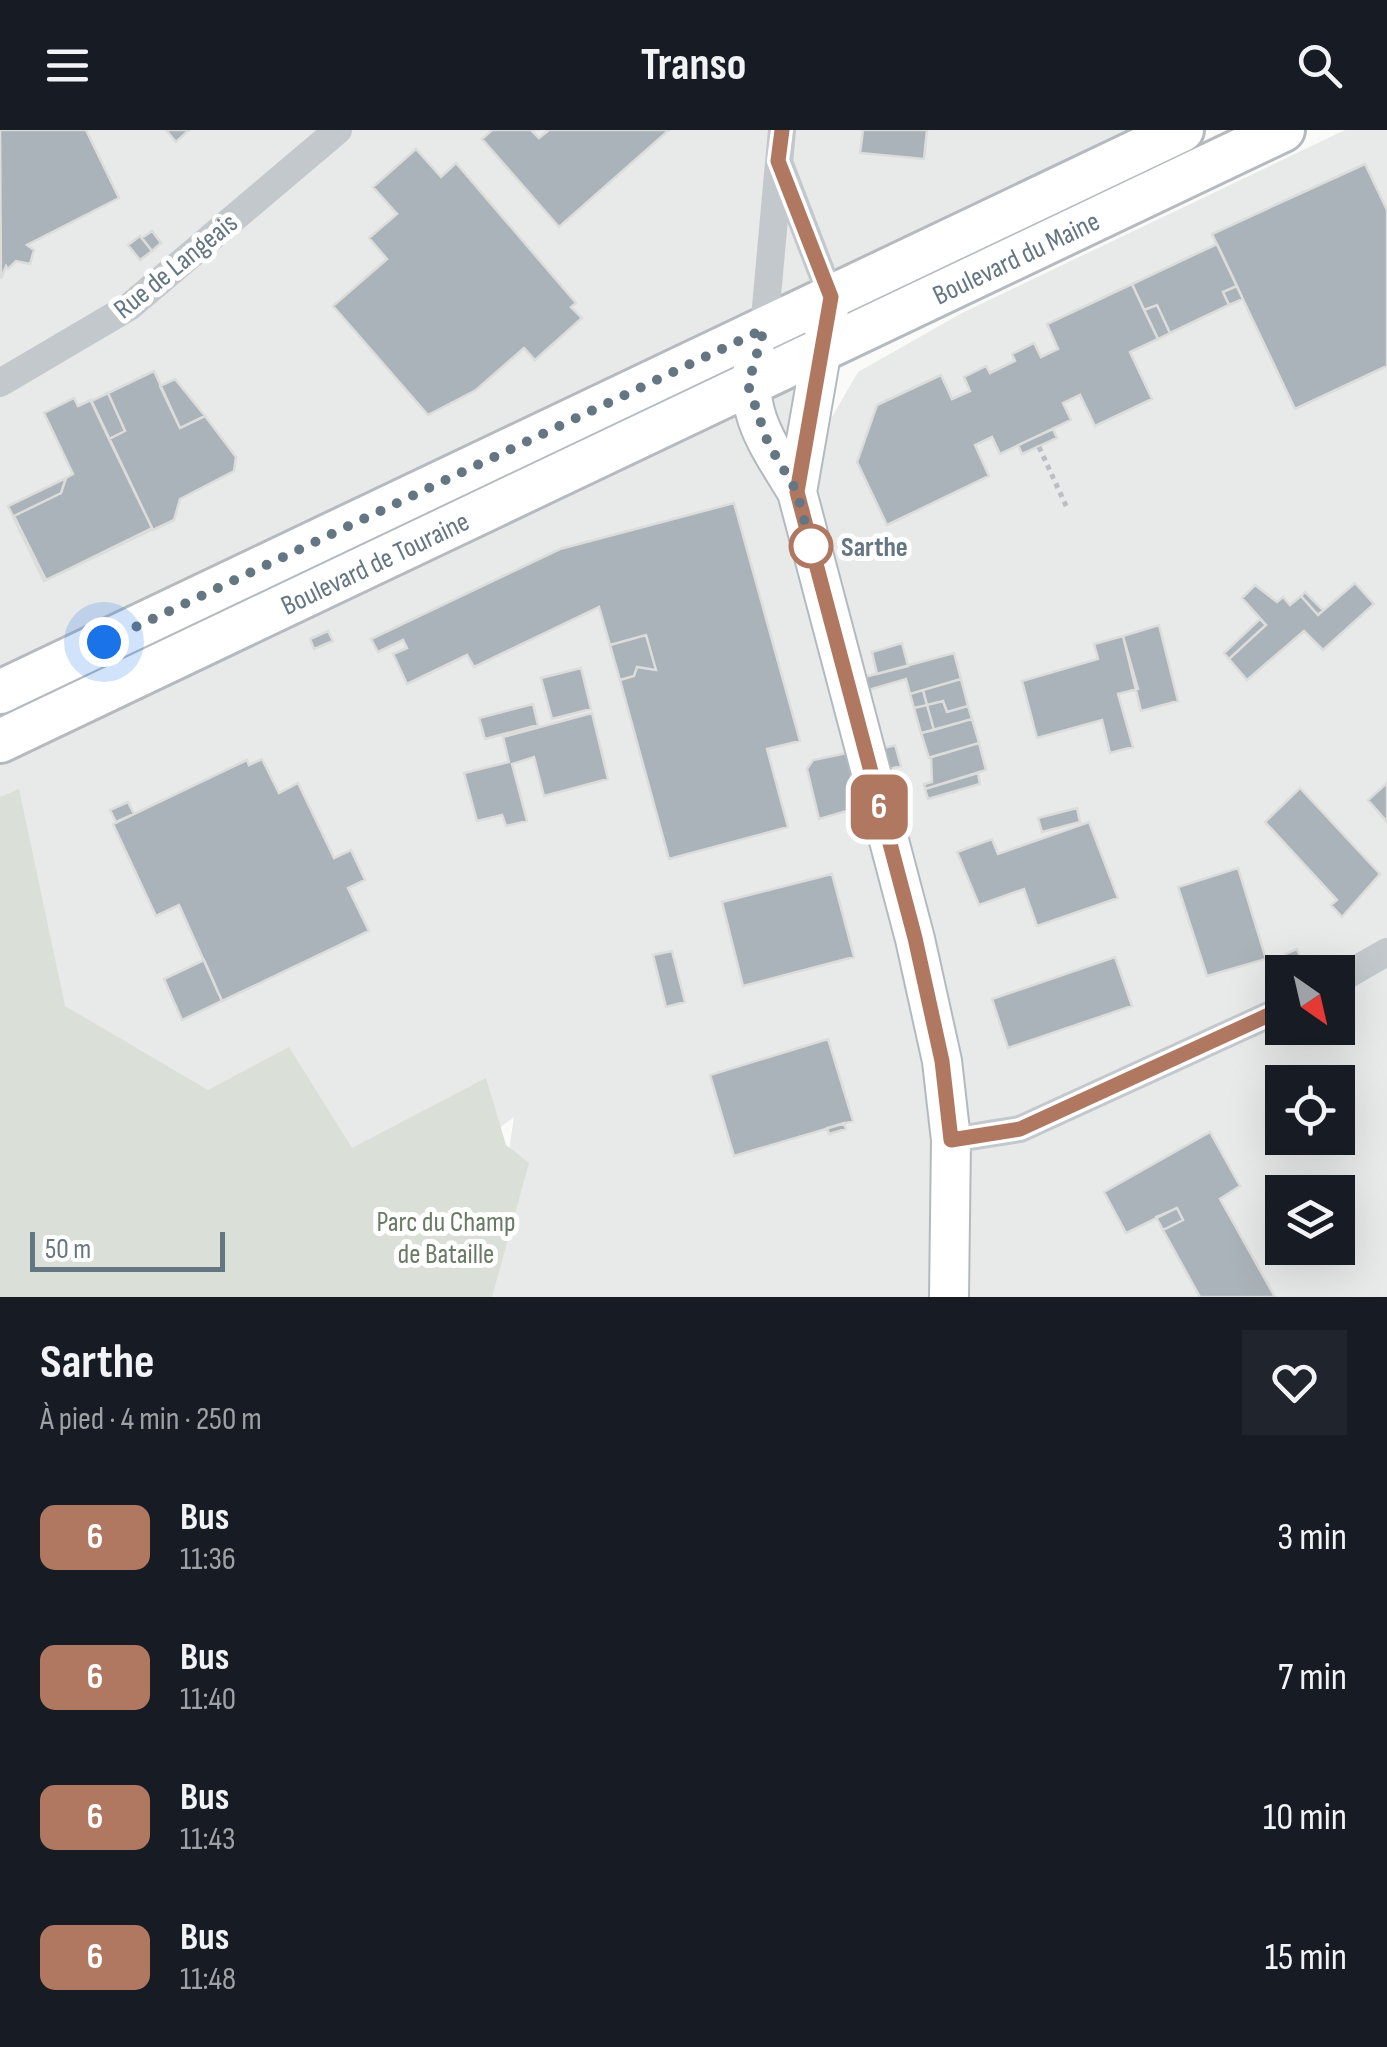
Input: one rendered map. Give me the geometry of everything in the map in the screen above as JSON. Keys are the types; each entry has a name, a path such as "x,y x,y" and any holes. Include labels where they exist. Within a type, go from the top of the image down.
{"main road":[{"name":"Boulevard du Maine","path":"764,329 1182,130"},
{"name":"Boulevard du Maine","path":"748,385 1284,130"},
{"name":"Boulevard de Touraine","path":"0,692 764,329"},
{"name":"Boulevard de Touraine","path":"0,741 748,385"}],"street":[{"name":"Rue de Langeais","path":"0,383 129,307 338,130"},
{"path":"782,130 764,329 748,385 768,443 797,492 915,938 942,1061 951,1140 950,1297"},
{"path":"778,161 831,297 818,352 797,492"},
{"path":"1355,970 1387,952"},
{"path":"951,1140 1020,1129 1265,1017"}],"path":[{"path":"1039,447 1068,510"}],"shaded area":[{"path":"0,130 1130,130 800,285 821,436 858,372 962,313 1345,130 1387,130 1387,1297 487,1297 514,1117 270,1297 0,1297"}],"green space":[{"name":"Parc du Champ de Bataille","path":"19,789 65,1006 208,1090 289,1047 352,1148 486,1078 506,1145 529,1163 492,1297 0,1297 0,797"}],"building":[{"path":"0,130 86,130 119,198 27,245 34,250 30,264 16,261 8,269 6,266 1,279"},
{"path":"166,130 189,130 176,142"},
{"path":"492,130 531,130 539,138 549,130 669,130 559,227 482,139"},
{"path":"863,130 927,130 924,159 860,153"},
{"path":"416,149 441,177 456,163 576,303 571,307 582,318 535,360 524,348 476,390 428,415 333,306 387,259 369,238 397,214 373,187"},
{"path":"1365,164 1387,210 1387,366 1295,409 1212,234"},
{"path":"152,231 161,243 152,251 142,238"},
{"path":"140,236 152,251 140,260 128,245"},
{"path":"1217,244 1237,286 1223,292 1229,305 1170,333 1157,305 1144,310 1132,284"},
{"path":"1132,284 1158,339 1130,352 1152,399 1095,426 1080,395 1063,403 1071,420 1000,454 992,437 975,445 989,476 887,525 857,462 877,405 941,375 952,399 970,391 964,377 986,366 990,373 1015,361 1012,354 1034,343 1041,357 1058,349 1047,324"},
{"path":"1237,286 1243,299 1229,305 1223,292"},
{"path":"1157,305 1170,333 1158,339 1144,310"},
{"path":"154,371 180,428 205,416 236,457 234,471 180,499 174,520 153,530 109,439 125,431 108,393"},
{"path":"175,379 205,416 180,428 160,386"},
{"path":"108,393 125,431 109,439 91,401"},
{"path":"74,398 78,406 91,400 152,528 46,580 14,516 61,493 66,478 73,474 44,413"},
{"path":"1053,429 1057,438 1022,454 1018,445"},
{"path":"66,478 61,493 14,516 46,580 153,529 44,581 8,506"},
{"path":"734,503 800,741 767,749 788,827 669,859 620,680 634,676 637,667 656,670 646,635 610,645 599,607 474,667 467,655 407,684 393,654 407,648 403,640 378,652 371,639 560,549"},
{"path":"1355,583 1374,604 1323,650 1304,631 1247,680 1229,659 1266,625 1242,598 1255,585 1277,602 1283,597 1290,605 1301,596 1318,615"},
{"path":"1305,592 1323,610 1318,615 1301,596"},
{"path":"1260,619 1266,625 1229,659 1224,653"},
{"path":"1159,625 1178,701 1141,711 1123,636"},
{"path":"328,631 333,641 314,649 310,639"},
{"path":"646,635 656,670 637,667 634,676 620,680 610,645"},
{"path":"1123,636 1138,689 1118,694 1133,747 1110,753 1102,720 1037,738 1022,681 1098,659 1094,644"},
{"path":"902,643 908,666 877,674 872,652"},
{"path":"954,653 961,679 910,694 906,679 865,691 861,678"},
{"path":"581,668 591,709 552,719 541,678"},
{"path":"961,679 968,706 947,712 943,701 927,705 923,690"},
{"path":"923,690 927,705 914,708 910,694"},
{"path":"943,701 947,712 968,706 972,719 934,730 927,705"},
{"path":"533,704 538,725 485,739 479,718"},
{"path":"927,705 934,730 921,733 914,708"},
{"path":"592,713 608,779 544,796 534,757 512,764 527,821 506,826 502,815 477,821 464,773 509,762 503,737"},
{"path":"972,719 979,743 929,758 921,733"},
{"path":"979,743 986,770 925,789 924,784 932,782 931,757"},
{"path":"895,745 901,766 886,770 881,749"},
{"path":"847,753 861,807 819,819 807,769 813,760"},
{"path":"262,759 279,793 298,783 334,858 351,850 365,880 348,888 369,931 222,1001 179,905 156,916 113,824 247,760 249,765"},
{"path":"978,773 980,784 928,799 925,789"},
{"path":"1387,783 1387,822 1368,800"},
{"path":"1300,788 1380,874 1342,917 1331,905 1337,900 1265,822"},
{"path":"128,802 134,814 116,822 110,810"},
{"path":"1077,808 1080,822 1042,832 1038,818"},
{"path":"1089,822 1118,898 1037,926 1024,889 979,905 957,852 992,839 998,854"},
{"path":"1238,868 1265,959 1207,976 1178,887"},
{"path":"832,874 854,957 743,986 722,902"},
{"path":"672,951 685,1002 666,1007 653,955"},
{"path":"1115,957 1132,1006 1008,1048 992,999"},
{"path":"204,960 222,1001 182,1020 164,979"},
{"path":"828,1039 853,1121 734,1156 710,1075"},
{"path":"844,1123 846,1129 829,1134 827,1128"},
{"path":"1210,1132 1240,1186 1220,1199 1275,1297 1200,1297 1163,1230 1183,1220 1177,1208 1126,1233 1104,1192"},
{"path":"1177,1208 1183,1220 1163,1230 1156,1217"}],"bus line":[{"name":"6","path":"782,130 778,161 831,297 818,352 797,492 915,938 942,1061 951,1140 1020,1129 1265,1017"}],"place":[{"name":"Sarthe","path":"811,546"}],"route":[{"path":"104,642 764,329 748,385 768,443 797,492 814,558 811,546"}]}
